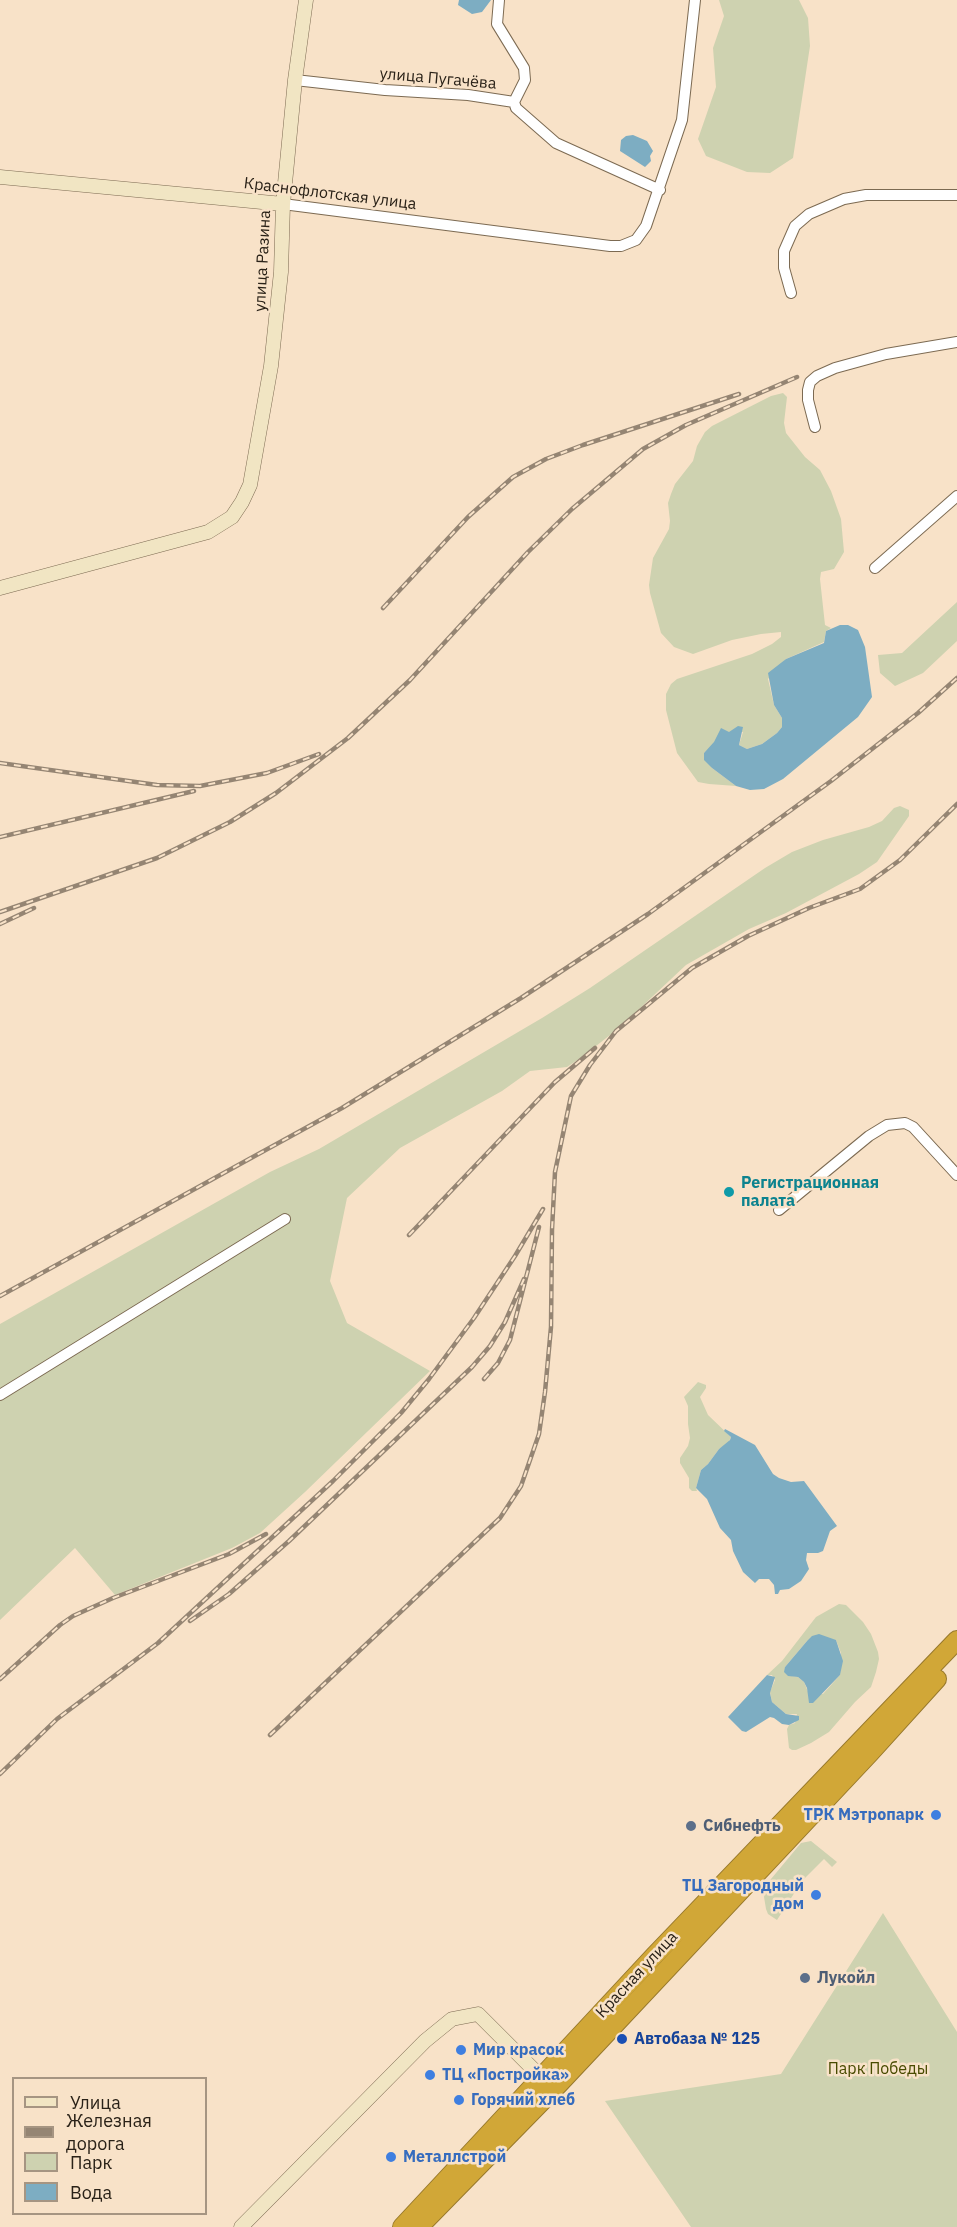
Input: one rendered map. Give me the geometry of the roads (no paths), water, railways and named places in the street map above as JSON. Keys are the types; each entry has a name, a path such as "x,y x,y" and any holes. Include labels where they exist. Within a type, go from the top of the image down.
{"highway":[{"name":"Красная улица","path":"402,2227 654,1956 957,1640"},
{"name":"Красная улица","path":"419,2227 559,2084 957,1658"}],"street":[{"name":"улица Разина","path":"0,588 208,532 232,518 242,502 250,485 266,398 281,273 283,204 295,80 306,0"},
{"path":"499,0 497,24 524,68 525,80 514,102"},
{"path":"660,190 682,120 694,0"},
{"name":"улица Пугачёва","path":"295,80 385,90 458,94 514,102 516,108 556,143 660,190"},
{"name":"Краснофлотская улица","path":"0,177 283,204 610,246 621,246 636,240 646,226 660,190"},
{"path":"791,293 784,268 784,252 795,226 809,214 844,199 866,195 957,195"},
{"path":"815,427 808,400 808,390 810,382 817,376 835,368 886,354 957,342"},
{"path":"875,568 957,496"},
{"path":"779,1210 869,1136 887,1125 905,1123 914,1126 957,1174"},
{"path":"0,1395 285,1219"},
{"path":"242,2227 425,2041 452,2019 478,2014 541,2077"}],"water":[{"path":"459,0 491,0 482,12 472,14 458,5"},
{"path":"633,135 647,141 653,151 650,156 651,161 645,167 620,151 621,140"},
{"path":"840,625 848,625 858,630 865,647 872,697 858,717 783,779 764,789 750,790 736,786 712,768 704,760 704,753 714,742 721,728 729,732 738,726 743,727 739,745 747,749 762,744 777,733 782,727 782,718 774,705 768,673 786,659 824,643 826,631"},
{"path":"725,1429 755,1445 773,1474 779,1478 791,1482 804,1481 837,1526 830,1531 823,1551 807,1553 806,1560 809,1569 801,1581 789,1589 780,1590 778,1594 775,1594 774,1585 769,1579 759,1579 755,1583 743,1572 733,1551 731,1540 720,1528 707,1499 696,1488 701,1470 730,1440 731,1437 724,1431"},
{"path":"819,1634 836,1640 843,1661 840,1675 813,1703 809,1703 804,1682 784,1672 785,1667 807,1641"},
{"path":"767,1675 775,1677 770,1693 772,1702 786,1714 799,1716 799,1720 789,1725 770,1717 746,1732 742,1731 728,1717"}],"railway":[{"path":"0,912 157,858 230,822 276,793 348,738 410,680 528,552 572,509 643,449 686,425 797,377"},
{"path":"383,608 468,517 513,477 546,459 583,445 739,394"},
{"path":"0,1296 342,1108 521,998 648,914 831,781 918,713 957,678"},
{"path":"0,763 157,785 200,786 267,773 319,754"},
{"path":"0,837 194,791"},
{"path":"270,1735 500,1518 521,1486 539,1434 545,1392 551,1327 555,1172 571,1096 590,1065 616,1031 692,968 748,936 809,908 860,889 900,860 957,804"},
{"path":"0,924 34,908"},
{"path":"409,1235 555,1082 595,1048"},
{"path":"0,1774 57,1719 158,1643 333,1481 401,1413 474,1318 543,1209"},
{"path":"484,1379 498,1363 510,1340 539,1227"},
{"path":"190,1621 229,1594 289,1541 472,1367 490,1346 505,1322 524,1279"},
{"path":"0,1679 73,1616 113,1598 229,1554 266,1534"}],"place":[{"name":"Регистрационная палата","path":"729,1192"},
{"name":"ТРК Мэтропарк","path":"936,1815"},
{"name":"Сибнефть","path":"691,1826"},
{"name":"ТЦ Загородный дом","path":"816,1895"},
{"name":"Лукойл","path":"805,1978"},
{"name":"Автобаза № 125","path":"622,2039"},
{"name":"Мир красок","path":"461,2050"},
{"name":"ТЦ «Постройка»","path":"430,2075"},
{"name":"Горячий хлеб","path":"459,2100"},
{"name":"Металлстрой","path":"391,2157"}],"park label":[{"name":"Парк Победы","path":"878,2069"}]}
